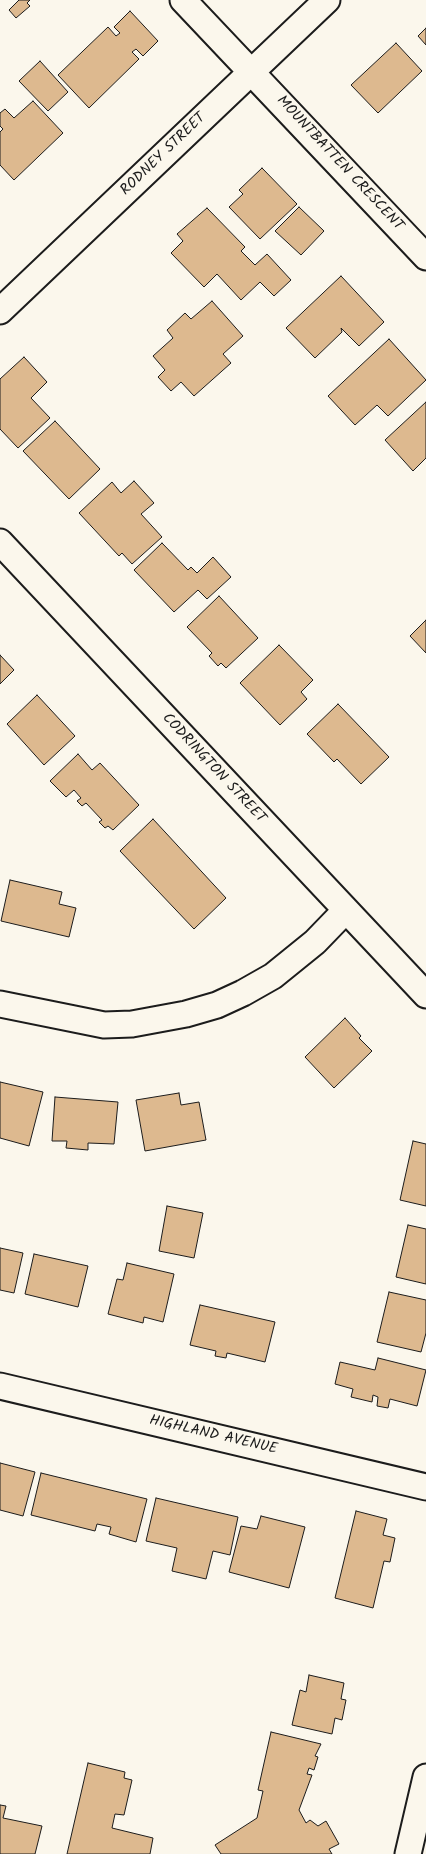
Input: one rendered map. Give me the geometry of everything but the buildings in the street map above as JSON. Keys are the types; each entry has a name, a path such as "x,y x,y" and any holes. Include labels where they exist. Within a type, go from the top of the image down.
{"street":[{"name":"MOUNTBATTEN CRESCENT","path":"183,0 426,257"},
{"name":"RODNEY STREET","path":"0,311 327,0"},
{"name":"CODRINGTON STREET","path":"0,542 426,995"},
{"path":"0,1004 104,1025 132,1024 186,1014 217,1005 273,976 315,942 345,911"},
{"name":"HIGHLAND AVENUE","path":"0,1386 426,1487"},
{"path":"408,1854 426,1777"}]}
